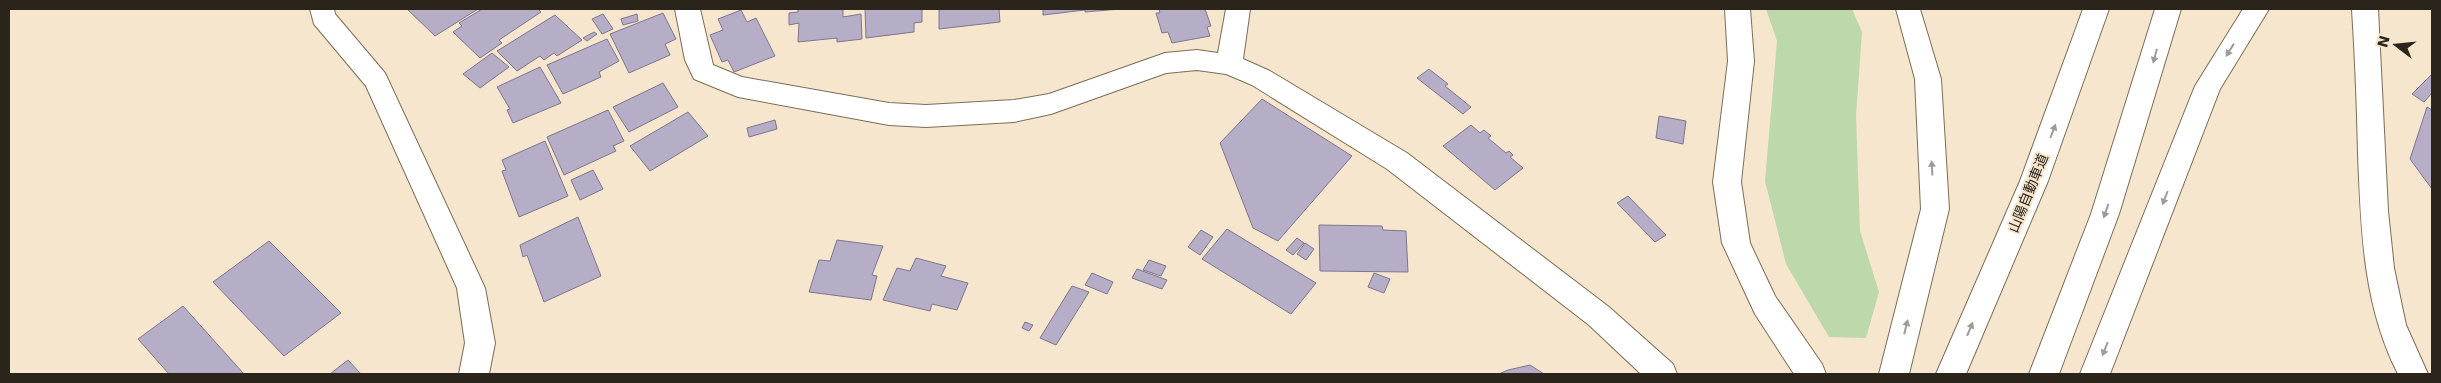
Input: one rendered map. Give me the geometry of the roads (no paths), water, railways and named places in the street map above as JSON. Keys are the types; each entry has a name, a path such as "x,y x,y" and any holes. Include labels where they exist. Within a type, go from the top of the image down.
{"main road":[{"path":"322,9 323,18 376,80 470,288 480,343 474,374"},
{"path":"688,9 698,60 704,72 738,87 890,114 926,116 1014,111 1051,104 1165,63 1196,60 1229,64 1261,78 1397,161 1600,316 1662,374"},
{"path":"1229,64 1238,9"},
{"path":"1737,9 1741,61 1728,182 1736,243 1765,304 1811,374"},
{"path":"1894,374 1935,210 1928,79 1908,9"},
{"name":"山陽自動車道","path":"1951,374 2034,181 2096,9"},
{"path":"2044,374 2105,214 2153,63 2168,9"},
{"path":"2095,374 2208,86 2256,9"},
{"path":"2366,9 2376,246 2390,316 2403,359 2413,374"}]}
